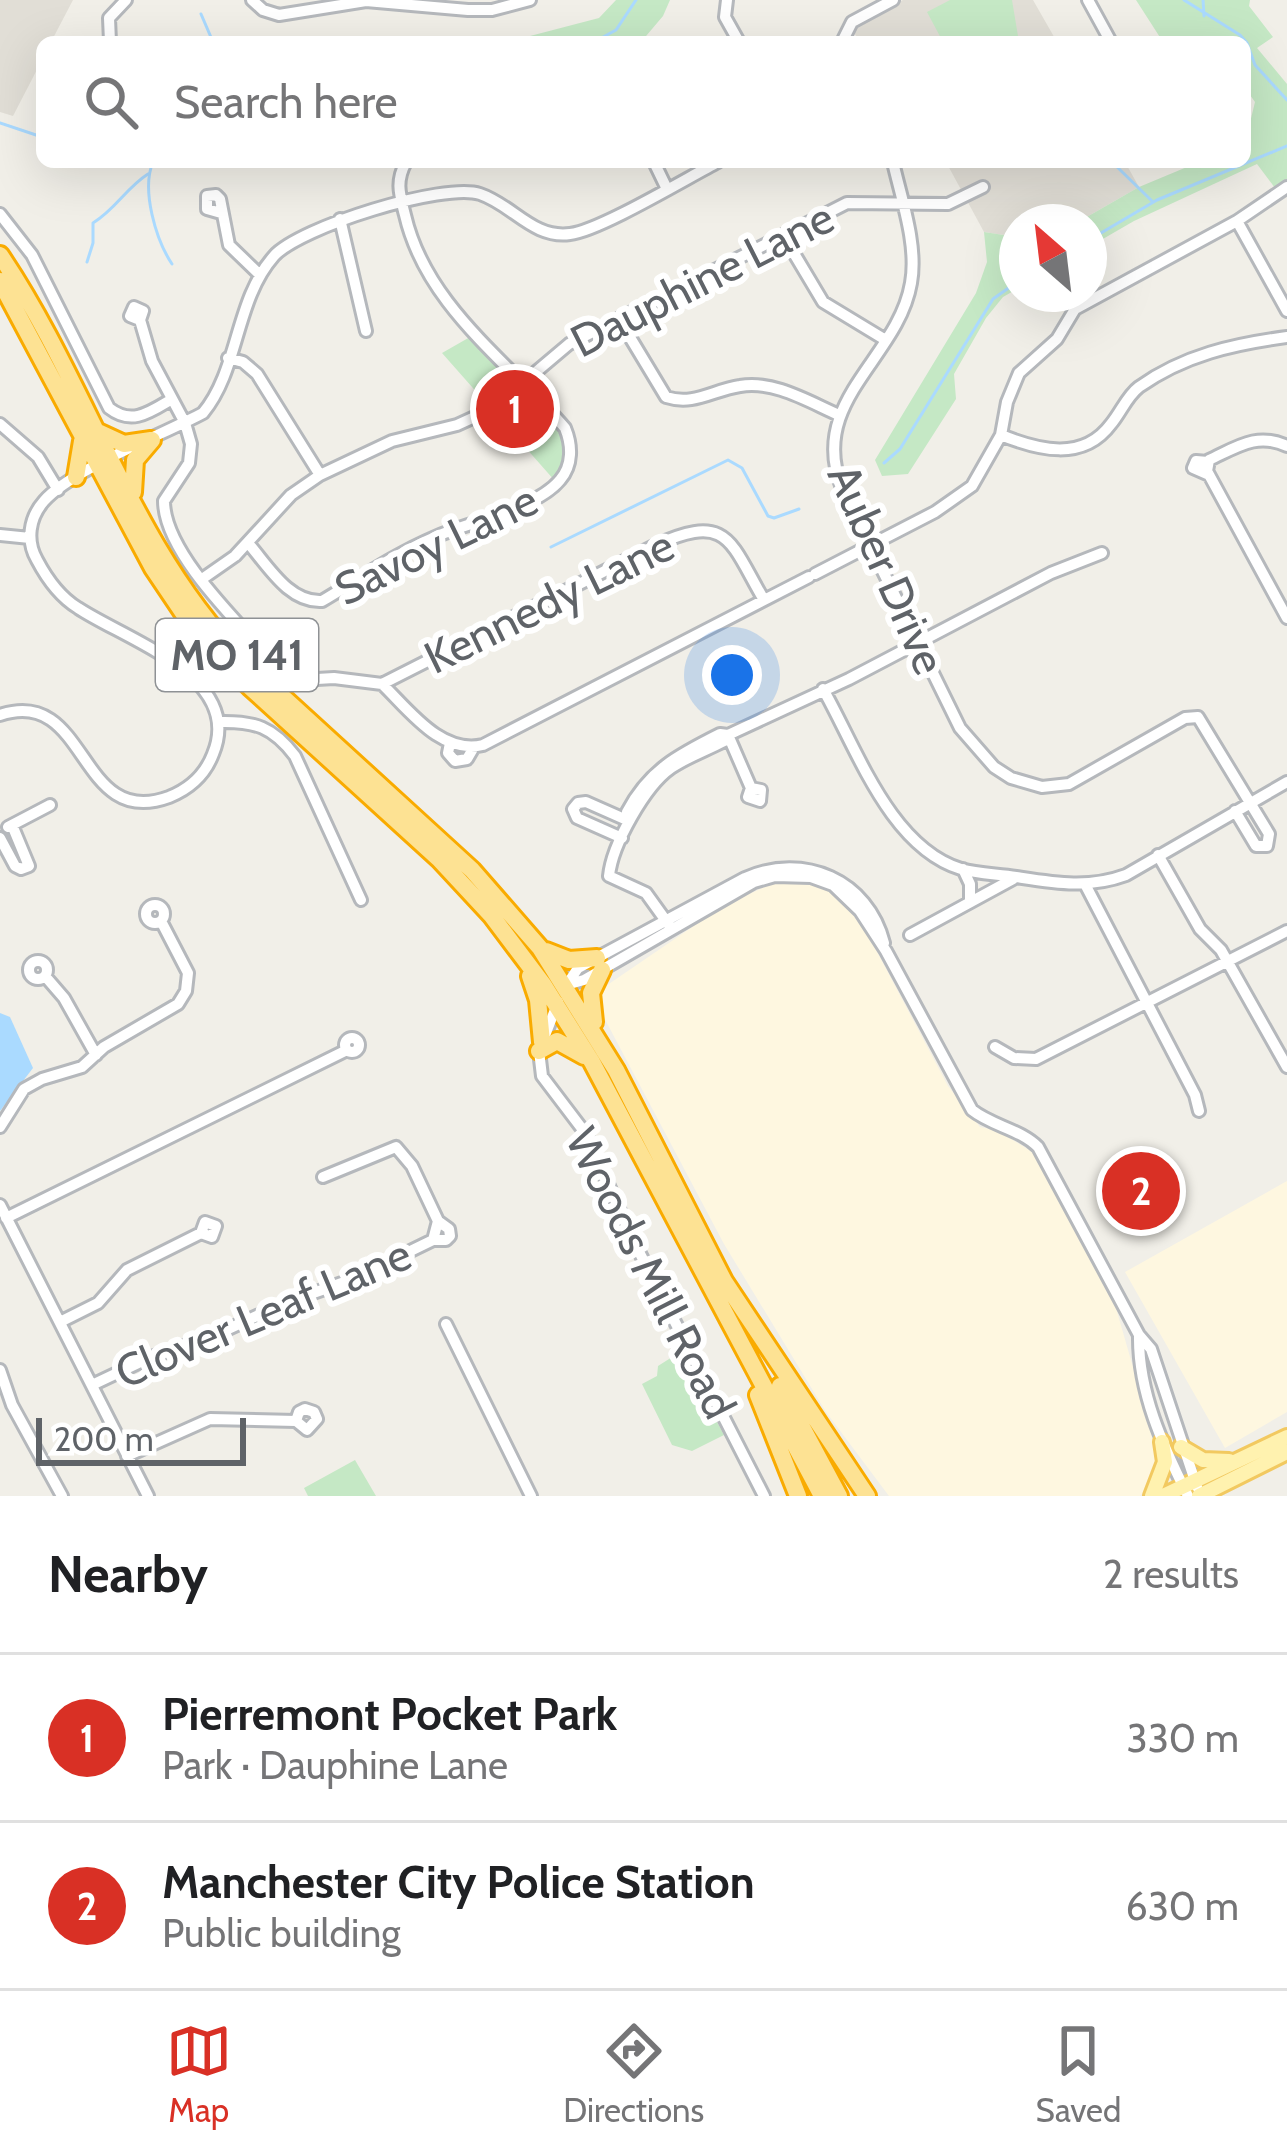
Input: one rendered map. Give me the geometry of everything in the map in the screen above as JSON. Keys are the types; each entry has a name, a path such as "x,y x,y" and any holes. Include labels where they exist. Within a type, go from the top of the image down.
{"highway":[{"name":"MO 141","path":"0,255 27,298 113,492 166,590 213,651 430,850 521,953 592,1062 838,1496"},
{"name":"MO 141","path":"0,281 90,433"},
{"path":"113,492 77,480 90,433 124,444 152,440"},
{"path":"134,501 133,467 152,440"},
{"name":"MO 141","path":"104,465 134,501 176,578 222,640 463,861 507,907 566,985 596,1034 823,1496"},
{"path":"540,948 569,961 599,964 591,993 596,1034"},
{"path":"521,953 538,1000 541,1047 566,1042 592,1062"},
{"path":"543,983 566,985"},
{"path":"730,1305 798,1496"},
{"path":"730,1305 867,1496"}],"main road":[{"path":"1162,1496 1287,1437"},
{"path":"1152,1496 1162,1478 1162,1442"},
{"path":"1181,1447 1203,1460 1234,1461"},
{"path":"1200,1496 1287,1452"}],"street":[{"path":"110,36 110,18 126,0"},
{"path":"252,0 279,14 378,1 451,10 530,0"},
{"path":"727,0 725,17 736,36"},
{"path":"845,36 852,22 893,0"},
{"path":"1088,0 1108,36"},
{"path":"404,168 398,182 414,250 476,338 520,382"},
{"path":"657,168 667,189"},
{"path":"0,715 25,708 41,712 65,730 102,784 141,801 164,799 201,776 215,750 219,722 210,699 191,676 69,601 49,581 33,554 30,538 36,512 58,490 209,406 259,274 297,237 340,220 470,192 489,198 538,230 570,235 707,168"},
{"name":"Auber Drive","path":"894,168 912,280 903,310 839,415 832,439 835,470 960,728 994,767 1042,787 1069,784 1186,718 1198,718 1250,803"},
{"name":"Dauphine Lane","path":"202,579 248,543 274,510 320,475 392,441 457,425 492,409 569,344 847,202 948,204 983,187"},
{"path":"382,684 450,743 448,753 455,761 467,759 474,747 955,501 990,461 1019,373 1057,339 1075,309 1237,221 1287,187"},
{"path":"221,213 232,251 259,274"},
{"path":"0,214 32,255 109,407 118,415 142,417 172,399"},
{"path":"340,220 366,331"},
{"path":"1237,221 1287,311"},
{"path":"783,236 824,302 884,339"},
{"path":"619,319 666,398 692,401 739,386 761,385 839,415"},
{"path":"140,320 152,362 185,423 191,444 189,463 163,508 182,551 202,579"},
{"path":"1001,435 1036,448 1065,451 1100,436 1134,391 1161,375 1213,349 1287,337"},
{"path":"228,358 243,362 257,374 320,475"},
{"name":"Savoy Lane","path":"248,543 295,595 305,601 322,601 434,537 532,500 557,484 567,469 571,448 565,428 520,382"},
{"path":"0,424 38,457 58,490"},
{"path":"1287,446 1271,439 1250,440 1208,470 1287,618"},
{"name":"Kennedy Lane","path":"202,579 277,666 300,680 334,678 382,684 656,545 703,528 735,549 764,600"},
{"path":"0,535 30,538"},
{"path":"669,925 646,893 609,876 621,852 627,812 653,773 673,757 823,689 1051,572 1102,553"},
{"path":"1273,593 1287,586"},
{"path":"823,689 899,826 930,854 963,869 1086,886 1126,875 1287,782"},
{"path":"219,722 256,723 283,740 295,756 361,900"},
{"path":"728,735 751,788"},
{"path":"622,838 577,818 573,809 586,802 629,821"},
{"path":"1235,811 1256,846 1268,846 1270,837 1250,803"},
{"path":"4,831 50,805"},
{"path":"1158,855 1195,920 1227,960 1287,1067"},
{"path":"541,1047 557,1004 578,968 599,964 758,872 802,867 830,875 860,897 973,1110 1038,1147 1139,1335 1151,1349 1188,1487"},
{"path":"963,869 970,884 970,902"},
{"path":"910,934 1016,877"},
{"path":"1086,886 1195,1095 1199,1111"},
{"path":"0,1127 24,1090 82,1067 173,1009 189,981 161,921"},
{"path":"995,1047 1015,1058 1036,1059 1287,931"},
{"path":"45,976 64,998 96,1055"},
{"name":"Woods Mill Road","path":"541,1047 545,1083 586,1134 631,1236 764,1496"},
{"path":"6,1218 347,1050"},
{"name":"Clover Leaf Lane","path":"92,1385 151,1357 353,1279 433,1240 438,1221 412,1166 396,1147 323,1177"},
{"path":"0,1205 146,1492 128,1496"},
{"path":"60,1322 98,1303 127,1270 200,1233"},
{"path":"446,1324 531,1496"},
{"path":"1139,1335 1142,1370 1162,1442 1188,1487 1200,1496"},
{"path":"0,1370 12,1405 62,1496"},
{"path":"127,1456 205,1420 296,1421"}],"shaded area":[{"path":"0,0 73,0 54,36 36,36 36,72 13,116 0,112"},
{"path":"903,0 1033,0 1054,36 856,36 850,28"},
{"path":"949,168 1128,168 1139,187 1107,205 999,204 999,234 984,232"},
{"path":"786,877 816,881 842,896 857,914 948,1086 980,1127 996,1130 1034,1153 1116,1308 1159,1458 1157,1478 1140,1496 889,1496 826,1412 724,1244 600,1010 600,990 723,906"},
{"path":"1287,1181 1287,1412 1225,1448 1125,1272"}],"green space":[{"path":"616,0 670,0 646,36 530,36 599,18"},
{"path":"950,0 1012,0 1018,36 940,36 927,12"},
{"path":"1136,0 1250,0 1249,6 1273,37 1257,48 1287,84 1287,182 1275,188 1257,164 1251,167 1255,102 1251,96 1251,36 1159,36"},
{"path":"1185,168 1248,168 1107,237 1107,205"},
{"path":"984,232 999,234 999,302 954,374 956,399 908,474 882,476 875,460 976,293 987,262"},
{"path":"470,337 561,430 565,456 555,481 442,353"},
{"path":"680,1352 724,1435 692,1451 672,1445 642,1384"},
{"path":"355,1460 376,1496 308,1496 304,1488"}],"water":[{"path":"0,1013 10,1017 33,1068 0,1111"}],"waterway":[{"path":"605,36 616,30 636,0"},
{"path":"1184,0 1241,36"},
{"path":"1203,0 1204,16"},
{"path":"201,14 210,36"},
{"path":"1251,54 1255,65 1287,100"},
{"path":"0,123 36,135"},
{"path":"1251,161 1287,146"},
{"path":"151,168 152,214 172,264"},
{"path":"1118,168 1153,202"},
{"path":"1107,229 1157,200 1234,168"},
{"path":"87,262 93,223 148,174"},
{"path":"884,463 900,449 999,295"},
{"path":"551,547 728,460 742,468 768,516 799,509"}],"place":[{"name":"Pierremont Pocket Park","path":"515,409"},
{"name":"Manchester City Police Station","path":"1141,1191"}]}
